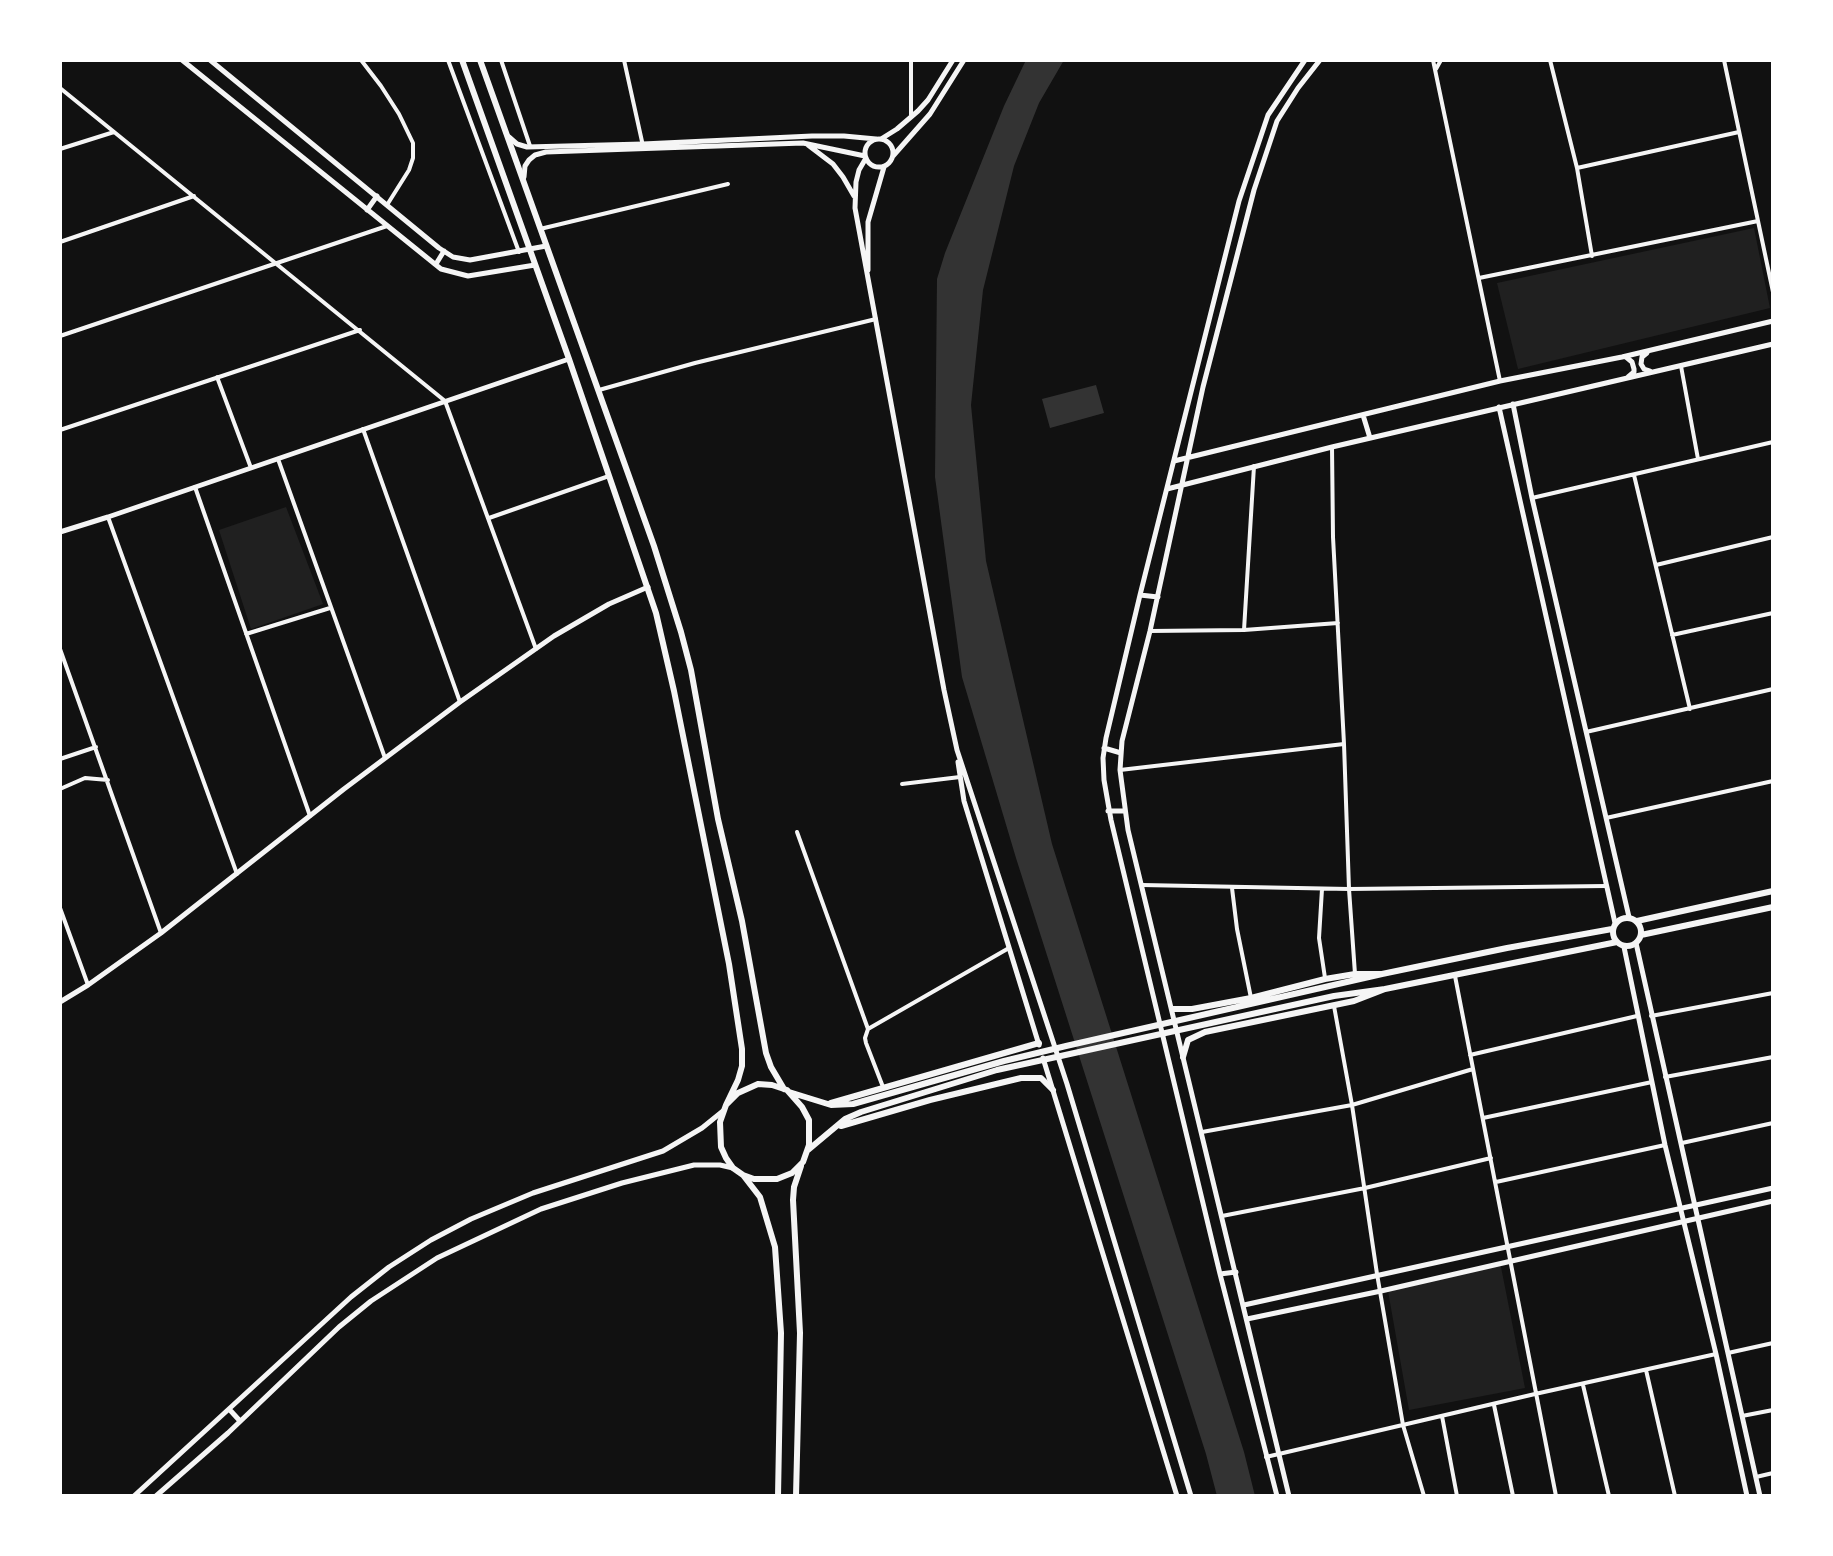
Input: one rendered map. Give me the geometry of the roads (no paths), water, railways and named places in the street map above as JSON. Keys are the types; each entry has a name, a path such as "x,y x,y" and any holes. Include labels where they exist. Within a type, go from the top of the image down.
{"main road":[{"path":"182,60 436,264 468,276 535,265"},
{"path":"210,60 453,257 470,260 546,246"},
{"path":"462,60 648,587 661,636 729,964 742,1049 738,1080 720,1122 721,1147 733,1168 754,1179 786,1177 801,1166"},
{"path":"480,60 523,182 532,222 540,229 599,390 681,632 691,670 718,819 742,921 766,1053 771,1067 809,1120 808,1150 794,1187 793,1200 800,1333 795,1496"},
{"path":"884,167 871,165 865,152 868,143 911,118 928,100 953,60"},
{"path":"868,283 868,222 884,167 930,114 964,60"},
{"path":"1277,1496 1108,811 1104,748 1239,201 1268,115 1305,60"},
{"path":"1289,1496 1142,885 1125,811 1120,770 1121,753 1158,597 1186,458 1254,190 1277,121 1320,60"},
{"path":"502,124 514,142 530,146 803,143 866,157"},
{"path":"523,182 527,163 538,154 643,146 820,136 879,139 889,143 893,156"},
{"path":"803,143 833,164 855,199"},
{"path":"866,157 857,176 855,199 964,801 1177,1496"},
{"path":"367,210 377,196"},
{"path":"519,220 522,223 532,222"},
{"path":"436,264 444,251"},
{"path":"1173,462 1500,381 1622,357 1773,321"},
{"path":"1166,489 1773,344"},
{"path":"1651,350 1641,360 1644,369 1652,372"},
{"path":"1622,357 1631,359 1634,366 1634,372 1628,378"},
{"path":"60,532 569,359"},
{"path":"1513,404 1629,917"},
{"path":"1499,407 1614,926 1747,1496"},
{"path":"1363,415 1370,438"},
{"path":"635,551 654,546"},
{"path":"60,1002 161,933 460,702 589,615 648,587"},
{"path":"1140,595 1158,597"},
{"path":"661,636 681,632"},
{"path":"1552,647 1566,645"},
{"path":"1104,748 1121,753"},
{"path":"957,750 1053,1040 1191,1496"},
{"path":"1108,811 1125,811"},
{"path":"1637,921 1773,891"},
{"path":"1641,935 1773,907"},
{"path":"134,1496 351,1297 389,1267 471,1219 533,1193 663,1151 702,1128 738,1093 758,1084 772,1085 831,1105 853,1104 1066,1046 1382,974 1614,926 1622,918 1629,917 1637,921 1641,929 1636,943 1651,1016 1760,1496"},
{"path":"808,1150 845,1119 861,1112 997,1070 1334,996 1636,943"},
{"path":"1173,1009 1187,1010 1251,998 1325,979 1382,974"},
{"path":"1183,1057 1188,1040 1199,1034 1334,1006 1385,989"},
{"path":"821,1102 833,1103 1053,1040"},
{"path":"831,1131 930,1100 1021,1078 1041,1078 1053,1090"},
{"path":"156,1496 339,1327 371,1301 437,1258 541,1209 622,1183 694,1165 733,1168"},
{"path":"743,1175 760,1197 775,1247 781,1333 778,1496"},
{"path":"1244,1305 1773,1188"},
{"path":"1247,1319 1773,1201"},
{"path":"1220,1274 1236,1272"},
{"path":"229,1409 240,1421"},
{"path":"1261,1439 1270,1444 1274,1436"}],"street":[{"path":"361,60 393,105 413,143 409,170 387,205"},
{"path":"448,60 519,252"},
{"path":"501,60 530,146"},
{"path":"624,60 643,146"},
{"path":"911,60 911,118"},
{"path":"1433,60 1500,381"},
{"path":"1435,71 1441,60"},
{"path":"1550,60 1577,168 1592,256"},
{"path":"1724,60 1773,292"},
{"path":"60,88 445,401 536,649"},
{"path":"60,149 114,132"},
{"path":"1577,168 1739,132"},
{"path":"540,229 728,184"},
{"path":"60,242 194,196"},
{"path":"1479,278 1758,221"},
{"path":"60,336 387,226"},
{"path":"599,390 876,319"},
{"path":"60,430 360,330"},
{"path":"1681,366 1698,459"},
{"path":"217,377 251,468"},
{"path":"363,429 460,702"},
{"path":"1532,498 1773,442"},
{"path":"1332,447 1333,537 1355,974"},
{"path":"278,458 385,758"},
{"path":"1244,630 1254,466"},
{"path":"1634,475 1690,709"},
{"path":"489,518 609,476"},
{"path":"195,487 310,816"},
{"path":"108,517 237,874"},
{"path":"1656,565 1773,537"},
{"path":"246,634 330,608"},
{"path":"1672,635 1773,613"},
{"path":"1150,631 1244,630 1338,623"},
{"path":"60,649 161,933"},
{"path":"1586,732 1773,689"},
{"path":"1120,770 1344,744"},
{"path":"60,759 96,747"},
{"path":"902,784 960,777"},
{"path":"60,789 85,778 108,780"},
{"path":"1606,818 1773,781"},
{"path":"797,832 868,1029 866,1043 883,1087"},
{"path":"1142,885 1322,889 1606,886"},
{"path":"1232,888 1251,998"},
{"path":"1322,889 1319,938 1325,979"},
{"path":"60,908 88,985"},
{"path":"868,1029 1009,948"},
{"path":"1455,976 1556,1496"},
{"path":"1651,1016 1773,993"},
{"path":"1334,1006 1403,1425 1424,1496"},
{"path":"1470,1055 1637,1016"},
{"path":"1665,1077 1773,1057"},
{"path":"1202,1132 1352,1105 1473,1069"},
{"path":"1483,1118 1652,1082"},
{"path":"1680,1143 1773,1123"},
{"path":"1496,1182 1665,1145"},
{"path":"1222,1216 1365,1188 1491,1158"},
{"path":"1728,1353 1773,1343"},
{"path":"1266,1457 1716,1354"},
{"path":"1646,1370 1675,1496"},
{"path":"1583,1384 1609,1496"},
{"path":"1494,1405 1513,1496"},
{"path":"1742,1416 1773,1410"},
{"path":"1442,1416 1457,1496"},
{"path":"1756,1477 1773,1473"}]}
